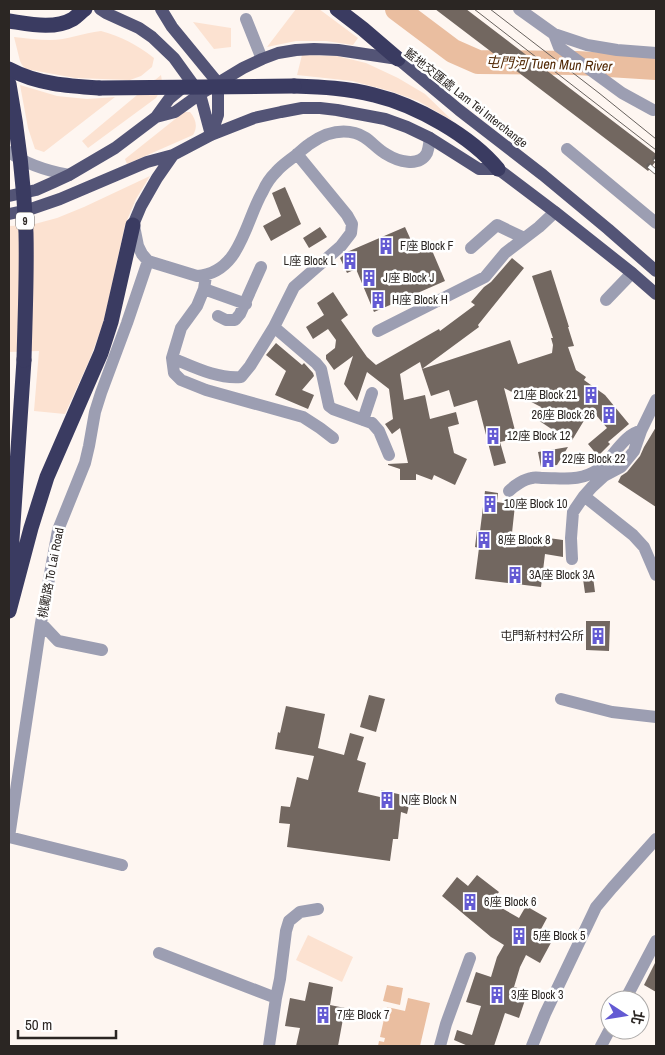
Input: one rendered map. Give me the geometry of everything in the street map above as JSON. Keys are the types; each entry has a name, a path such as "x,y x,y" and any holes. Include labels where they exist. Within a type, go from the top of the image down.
{"highway":[{"path":"9,21 57,24 74,18 85,9"},
{"path":"337,9 398,59"},
{"path":"9,68 44,82 99,88 294,86 335,88 375,95 411,108 458,134 485,154 498,170"},
{"name":"9","path":"9,84 18,134 24,198 26,273 24,360 9,593"},
{"path":"9,611 47,477 101,353 111,322 134,225"}],"main road":[{"path":"100,9 152,37 174,58 200,94 211,135"},
{"path":"161,9 172,27 218,83 218,115 211,135"},
{"name":"藍地交匯處 Lam Tei Interchange","path":"200,94 243,68 278,53 314,49 338,50 398,59 458,110 608,229 656,271"},
{"path":"9,196 36,190 54,182 120,145 156,117 169,99 191,80"},
{"path":"156,117 175,112 200,94"},
{"path":"9,214 45,205 146,162 173,155 211,135 254,118 302,108 320,108 385,119 430,138 479,169 498,170 555,212 656,294"},
{"path":"134,225 141,206 173,155"}],"street":[{"path":"519,9 554,34 587,45 617,50 656,53"},
{"path":"246,19 262,59"},
{"path":"554,34 559,47 622,94 653,110"},
{"path":"134,225 138,246 148,262 198,276 206,276 221,269 232,257 241,242 254,206 264,189 276,172 309,144 321,137 337,132 353,132 364,137 380,151 392,158 414,162 424,156 430,138"},
{"path":"567,149 656,224"},
{"path":"9,152 27,163 69,175"},
{"path":"172,358 197,369 220,376 241,378 274,327 294,287 341,246 351,233 352,224 347,215 297,154"},
{"path":"378,331 485,277 505,253 555,212"},
{"path":"471,248 497,225 524,238"},
{"name":"桃勵路 To Lai Road","path":"9,837 41,623 58,530 85,463 95,412 148,262"},
{"path":"218,316 226,320 235,320 246,304 261,267"},
{"path":"606,300 632,273"},
{"path":"206,276 204,289 197,306 181,328 172,358 174,373 181,380 206,390 303,417 333,438"},
{"path":"204,289 246,304"},
{"path":"274,327 321,369 329,406 372,423 379,431 389,455"},
{"path":"363,420 372,393"},
{"path":"572,558 573,512 592,487 604,476 621,467 634,451 656,400"},
{"path":"509,491 530,478 572,479 584,477 600,468 636,431 641,431"},
{"path":"584,496 644,546 656,575"},
{"path":"41,623 58,641 102,650"},
{"path":"561,699 612,712 656,717"},
{"path":"9,837 122,865"},
{"path":"532,1046 545,1014 596,907 656,840"},
{"path":"269,1046 286,931 290,921 300,912 318,909"},
{"path":"630,990 656,941"},
{"path":"159,954 276,998"},
{"path":"440,1046 470,958"}],"shaded area":[{"path":"296,9 319,9 358,38 353,45 326,41 296,41 267,47"},
{"path":"193,22 231,28 231,47 214,49"},
{"path":"101,31 129,42 147,53 154,58 152,67 141,76 130,80 75,78 26,69 20,61 14,37 56,40"},
{"path":"302,55 337,56 366,63 398,78 425,94 453,121 418,101 390,91 352,81 297,75"},
{"path":"161,75 161,87 156,98 88,148 82,141"},
{"path":"20,85 57,96 87,99 115,97 44,152 35,149 28,128"},
{"path":"184,112 190,112 194,117 196,126 193,135 127,164 125,159"},
{"path":"150,176 136,199 125,225 102,327 65,414 34,411 39,351 9,352 9,226 31,225 57,218"},
{"path":"308,935 353,957 342,982 296,960"},
{"path":"387,985 403,988 400,1005 383,1001"},
{"path":"408,998 430,1003 420,1046 378,1046 379,1041 384,1042 385,1038 380,1037 384,1019 389,1020 390,1016 385,1015 387,1007 405,1011"}],"building":[{"path":"435,9 466,9 656,154 656,161 648,171"},
{"path":"285,187 301,224 271,241 263,226 281,216 272,193"},
{"path":"320,227 327,237 309,248 303,238"},
{"path":"405,227 414,247 428,241 445,281 374,312 356,269 347,273 340,258 347,252"},
{"path":"512,258 524,268 478,325 479,327 422,369 420,362 400,374 404,400 425,395 430,419 456,412 459,424 448,427 454,453 467,459 455,485 434,475 432,480 416,474 416,480 400,480 400,469 388,465 408,463 400,428 392,434 385,424 393,419 389,389 367,372 357,401 344,384 353,356 334,370 326,359 326,355 335,348 336,340 328,329 313,339 306,327 324,315 317,303 333,292 348,315 341,320 367,357 376,365 439,329 440,331 475,305 471,302"},
{"path":"551,270 574,346 568,347 576,370 586,377 584,380 605,395 629,424 608,442 610,444 598,456 588,444 607,428 591,409 571,442 535,418 541,407 504,388 517,438 500,442 506,463 494,466 477,400 454,407 449,390 431,396 422,369 510,340 518,364 552,353 553,345 551,338 553,338 532,276"},
{"path":"276,343 302,365 304,363 313,373 314,376 302,390 314,395 308,409 275,395 286,371 266,355"},
{"path":"656,427 656,507 618,482 621,476 627,472 640,456"},
{"name":"22座 Block 22","path":"568,447 557,465 541,467 538,452"},
{"path":"485,491 498,493 497,502 515,505 512,533 563,540 563,557 545,554 541,587 475,579 479,548 475,547 477,530 480,531"},
{"path":"593,577 595,592 585,593 583,579"},
{"name":"屯門新村村公所","path":"586,621 610,621 609,651 586,650"},
{"path":"369,695 385,699 376,732 360,727"},
{"path":"286,706 325,714 318,748 344,755 350,733 364,737 357,760 366,763 358,792 380,797 381,790 411,797 407,814 401,812 398,839 393,839 390,861 287,847 290,824 279,823 281,806 290,807 297,777 308,780 314,756 275,749"},
{"path":"477,875 499,892 491,902 519,918 526,906 547,918 540,931 553,939 540,963 526,955 514,987 528,991 519,1018 505,1013 494,1046 468,1046 454,1040 457,1030 472,1035 481,1006 466,1002 476,972 491,977 497,957 504,945 491,937 442,896 457,877 468,886"},
{"path":"656,961 656,992 644,985"},
{"name":"7座 Block 7","path":"309,982 333,987 330,1005 345,1008 338,1046 296,1046 300,1028 285,1026 290,998 305,1001"}],"waterway":[{"name":"屯門河 Tuen Mun River","path":"397,9 453,51 478,62 577,63 656,68"}],"tram line":[{"path":"474,9 656,150"},
{"path":"490,9 656,139"}],"railway":[{"path":"649,166 656,172"}],"place":[{"name":"F座 Block F","path":"386,246"},
{"name":"L座 Block L","path":"350,261"},
{"name":"J座 Block J","path":"369,278"},
{"name":"H座 Block H","path":"378,300"},
{"name":"21座 Block 21","path":"591,395"},
{"name":"26座 Block 26","path":"609,415"},
{"name":"12座 Block 12","path":"493,436"},
{"name":"22座 Block 22","path":"548,459"},
{"name":"10座 Block 10","path":"490,504"},
{"name":"8座 Block 8","path":"484,540"},
{"name":"3A座 Block 3A","path":"515,575"},
{"name":"屯門新村村公所","path":"598,636"},
{"name":"N座 Block N","path":"387,800"},
{"name":"6座 Block 6","path":"470,902"},
{"name":"5座 Block 5","path":"519,936"},
{"name":"3座 Block 3","path":"497,995"},
{"name":"7座 Block 7","path":"323,1015"}]}
